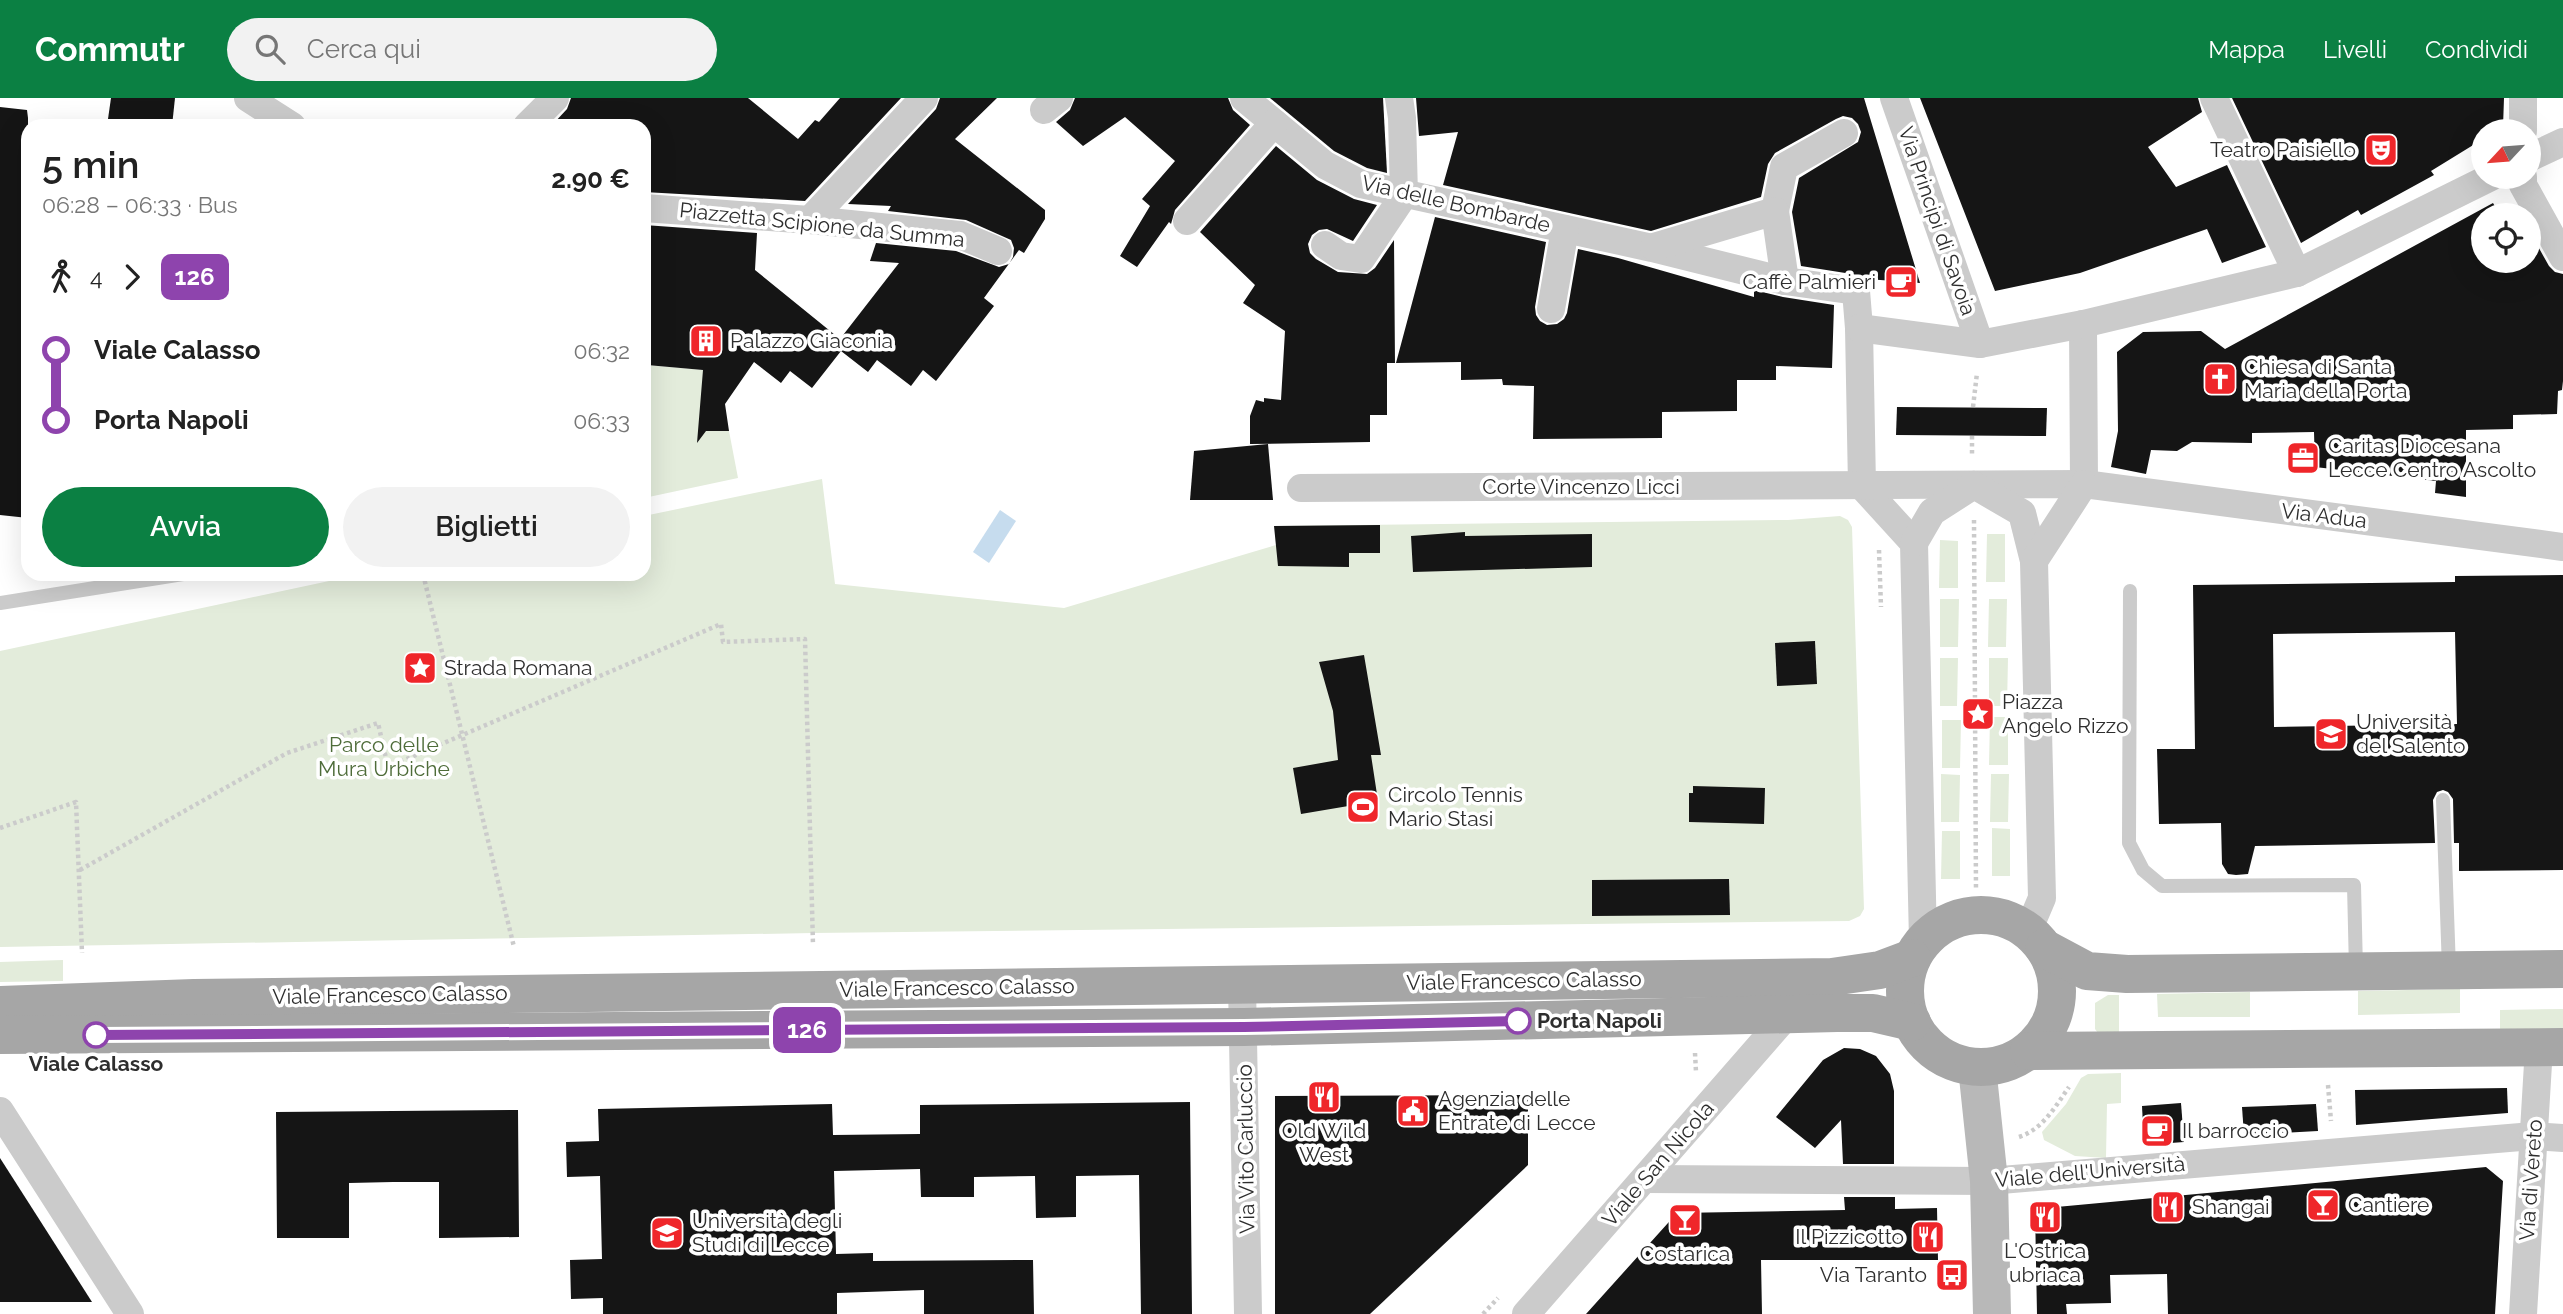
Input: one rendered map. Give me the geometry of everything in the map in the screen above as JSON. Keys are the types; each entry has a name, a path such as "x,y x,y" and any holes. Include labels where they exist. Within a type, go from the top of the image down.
{"main road":[{"name":"Viale Francesco Calasso","path":"0,1005 194,998 1832,977 1880,970 1919,937 1958,918 1990,915 2037,929"},
{"path":"1919,937 1907,975 1905,999 1912,1022 1924,1042 1946,1059 1962,1065 1993,1067 2029,1051 2048,1028 2057,1002 2054,970 2037,929"},
{"path":"2037,929 2087,971 2127,975 2563,969"},
{"name":"Viale Francesco Calasso","path":"0,1035 1244,1027 1873,1013 1912,1022"},
{"path":"2029,1051 2551,1047"},
{"path":"1977,1067 1987,1164 1992,1314"}],"street":[{"path":"248,98 281,119"},
{"path":"534,119 555,98"},
{"path":"810,220 924,98"},
{"name":"Via delle Bombarde","path":"1244,98 1325,165 1362,184 1653,248 1785,281 1856,292 1860,328"},
{"path":"1325,245 1341,256 1361,259 1404,195 1399,98"},
{"name":"Via Principi di Savoia","path":"1895,98 1980,344"},
{"path":"2214,98 2297,273"},
{"path":"2523,98 2523,119"},
{"path":"1187,221 1274,123"},
{"path":"1785,281 1775,211 1784,167 1844,133"},
{"path":"2541,152 2563,142"},
{"path":"1914,543 1862,486 1860,328 1980,344 2082,324 2297,273 2471,187"},
{"path":"2525,189 2557,247"},
{"name":"Piazzetta Scipione da Summa","path":"651,209 810,220 960,235 998,251"},
{"name":"Via delle Bombarde","path":"1653,248 1775,211"},
{"path":"1551,309 1565,229"},
{"path":"2034,561 2084,484 2082,324"},
{"path":"1862,486 2084,484"},
{"name":"Via Adua","path":"2084,484 2563,547"},
{"path":"1919,937 1914,543 1932,513 1974,485"},
{"path":"1974,485 2022,513 2034,561 2042,898 2037,929"},
{"name":"Corte Vincenzo Licci","path":"1301,488 1862,486"},
{"name":"Via Vito Carluccio","path":"1242,984 1248,1314"},
{"name":"Viale San Nicola","path":"1526,1314 1788,1014"},
{"name":"Via di Vereto","path":"2523,1314 2533,1136 2551,1047"},
{"path":"0,1111 130,1314"},
{"name":"Viale dell'Università","path":"1646,1179 2533,1136 2563,1138"}],"lane":[{"path":"0,603 139,581"},
{"path":"2130,591 2129,843 2143,870 2162,886 2354,885 2356,971"},
{"path":"2443,800 2449,971"}],"path":[{"path":"1972,436 1976,891"},
{"path":"426,581 514,947"},
{"path":"80,870 286,753 378,723 388,767 721,624 723,642 805,639 813,945"},
{"path":"0,828 76,802 82,953"},
{"path":"1919,937 2037,929"},
{"path":"1987,1164 2042,1124 2070,1086 2082,1051"},
{"path":"2328,1078 2332,1133"}],"green space":[{"path":"651,365 703,370 729,431 738,478 651,497"},
{"name":"Parco delle Mura Urbiche","path":"822,479 835,584 1064,608 1276,545 1275,526 1788,520 1840,516 1848,520 1852,527 1864,909 1860,916 1849,921 813,933 0,947 0,651 329,581 651,581 651,515"},
{"path":"1987,534 2005,534 2005,582 1986,582"},
{"path":"1940,540 1958,541 1958,588 1939,588"},
{"path":"1940,599 1959,599 1958,647 1940,647"},
{"path":"1989,599 2007,599 2006,647 1988,647"},
{"path":"1940,658 1958,658 1957,706 1940,706"},
{"path":"1989,658 2008,658 2007,706 1989,706"},
{"path":"1990,717 2008,717 2008,765 1989,765"},
{"path":"1942,720 1961,720 1960,768 1942,768"},
{"path":"1941,774 1960,775 1959,822 1941,822"},
{"path":"1991,774 2009,774 2008,822 1990,822"},
{"path":"1992,828 2010,829 2010,876 1992,876"},
{"path":"1942,831 1960,831 1960,879 1941,879"},
{"path":"63,960 63,981 0,982 0,962"},
{"path":"2460,989 2460,1013 2358,1015 2358,991"},
{"path":"2250,992 2250,1017 2158,1017 2157,994"},
{"path":"2108,995 2119,995 2119,1039 2101,1037 2095,1029 2095,1003"},
{"path":"2563,1009 2563,1030 2500,1031 2500,1010"},
{"path":"2121,1073 2121,1103 2107,1104 2106,1158 2075,1156 2044,1140 2042,1132 2066,1104 2081,1078 2088,1074"}],"water":[{"path":"1000,510 1016,521 989,563 973,552"}],"building":[{"path":"111,98 175,98 173,119 108,119"},
{"path":"571,98 748,98 798,139 815,120 819,122 840,98 901,98 805,201 651,192 651,119 558,119 567,109"},
{"path":"940,98 997,98 955,139 1045,210 1045,219 1024,253 1019,250 1010,263 1014,248 1011,240 966,220 888,211 891,206 848,204 936,109"},
{"path":"1075,98 1228,98 1233,110 1250,125 1175,210 1171,224 1169,222 1137,267 1120,256 1150,206 1142,199 1175,161 1125,117 1083,146 1056,122 1070,110"},
{"path":"1270,98 1383,98 1387,173 1367,168 1334,151"},
{"path":"1416,98 1864,98 1920,283 1867,279 1858,275 1801,266 1792,212 1799,178 1858,142 1861,132 1852,118 1843,116 1836,119 1775,153 1768,164 1761,197 1651,231 1443,185 1458,132 1419,136"},
{"path":"1920,98 2198,98 2202,112 2148,147 2176,187 2227,165 2266,247 2222,263 2207,229 2080,273 1995,291"},
{"path":"2232,98 2504,98 2503,119 2471,119 2471,146 2431,171 2434,175 2361,215 2358,210 2301,243"},
{"path":"0,107 27,110 28,119 21,119 21,517 0,515"},
{"path":"1276,146 1317,180 1354,199 1377,205 1353,241 1327,229 1312,235 1308,244 1310,253 1316,259 1338,272 1367,274 1375,268 1394,240 1395,363 1387,363 1387,415 1370,415 1370,442 1250,444 1250,416 1256,400 1281,400 1285,331 1243,303 1255,285 1200,232"},
{"path":"2471,215 2471,273 2541,273 2541,252 2549,266 2555,272 2563,274 2563,381 2562,390 2558,391 2557,414 2513,415 2513,429 2466,430 2466,497 2435,493 2436,481 2315,467 2314,432 2252,433 2252,443 2192,442 2177,451 2151,450 2146,474 2111,467 2118,431 2117,352 2143,332 2201,331 2225,349"},
{"path":"1435,217 1546,242 1535,307 1540,321 1547,325 1557,324 1567,313 1578,249 1754,297 1754,290 1834,305 1832,368 1776,366 1776,380 1737,380 1737,411 1662,412 1662,438 1533,439 1534,386 1503,385 1502,379 1461,380 1461,362 1396,363"},
{"path":"651,225 757,233 755,270 840,339 899,263 870,261 876,243 956,251 999,267 1009,264 984,298 994,306 936,381 923,370 911,386 877,360 868,372 841,351 812,388 790,371 781,383 754,362 725,404 729,431 706,431 697,443 703,370 651,365"},
{"path":"1897,407 2047,408 2046,436 1896,435"},
{"path":"1268,444 1273,500 1190,500 1194,451"},
{"path":"1380,525 1380,553 1349,553 1349,567 1278,566 1274,526"},
{"path":"1465,532 1465,536 1592,534 1592,567 1413,572 1411,536"},
{"path":"2563,575 2563,870 2459,871 2459,843 2454,843 2453,799 2443,790 2437,792 2433,800 2435,843 2255,846 2248,874 2228,874 2222,864 2221,823 2159,824 2157,749 2195,749 2193,585 2455,582 2455,576","holes":["2455,632 2457,724 2274,727 2273,634"]},
{"path":"1815,641 1817,684 1777,686 1775,643"},
{"path":"1364,655 1381,755 1371,755 1378,801 1301,814 1293,768 1338,760 1333,711 1319,662"},
{"path":"1693,786 1765,788 1764,824 1689,822 1689,793 1693,793"},
{"path":"1729,879 1730,915 1592,916 1592,880"},
{"path":"1844,1048 1860,1049 1876,1056 1890,1074 1894,1091 1894,1164 1843,1164 1841,1120 1815,1148 1776,1117 1823,1060"},
{"path":"2507,1088 2508,1113 2356,1125 2355,1090"},
{"path":"1528,1095 1528,1165 1370,1314 1275,1314 1275,1096"},
{"path":"1190,1102 1192,1314 1141,1314 1139,1175 1076,1176 1076,1217 1036,1218 1035,1176 974,1177 974,1197 921,1197 920,1169 834,1171 836,1254 873,1253 873,1261 1033,1260 1034,1314 924,1314 924,1290 837,1293 837,1314 603,1314 603,1298 571,1299 570,1260 602,1259 600,1176 567,1177 566,1142 599,1141 598,1109 832,1104 833,1135 920,1134 920,1105"},
{"path":"2181,1103 2184,1142 2144,1145 2142,1106"},
{"path":"2316,1104 2318,1131 2244,1135 2242,1107"},
{"path":"518,1110 519,1237 439,1238 439,1182 393,1182 349,1183 349,1238 277,1238 276,1112"},
{"path":"0,1158 39,1219 92,1302 0,1302"},
{"path":"2486,1167 2503,1181 2495,1314 2168,1314 2167,1274 2110,1275 2111,1303 2066,1304 2067,1314 2037,1314 2035,1209"},
{"path":"1844,1197 1895,1197 1895,1209 1937,1208 1938,1260 1761,1260 1762,1314 1586,1314 1677,1213 1845,1210"}],"bus line":[{"name":"126","path":"96,1035 1244,1027 1518,1021"}],"place":[{"name":"Teatro Paisiello","path":"2381,150"},
{"name":"Caffè Palmieri","path":"1901,282"},
{"name":"Palazzo Giaconia","path":"706,341"},
{"name":"Chiesa di Santa Maria della Porta","path":"2220,379"},
{"name":"Caritas Diocesana Lecce Centro Ascolto","path":"2303,458"},
{"name":"Strada Romana","path":"420,668"},
{"name":"Piazza Angelo Rizzo","path":"1978,714"},
{"name":"Università del Salento","path":"2331,734"},
{"name":"Circolo Tennis Mario Stasi","path":"1363,807"},
{"name":"Porta Napoli","path":"1518,1021"},
{"name":"Viale Calasso","path":"96,1035"},
{"name":"Old Wild West","path":"1324,1097"},
{"name":"Agenzia delle Entrate di Lecce","path":"1413,1111"},
{"name":"Il barroccio","path":"2157,1131"},
{"name":"Cantiere","path":"2323,1205"},
{"name":"Shangai","path":"2168,1207"},
{"name":"L'Ostrica ubriaca","path":"2045,1217"},
{"name":"Costarica","path":"1685,1220"},
{"name":"Università degli Studi di Lecce","path":"667,1233"},
{"name":"Il Pizzicotto","path":"1928,1237"},
{"name":"Via Taranto","path":"1952,1275"}]}
